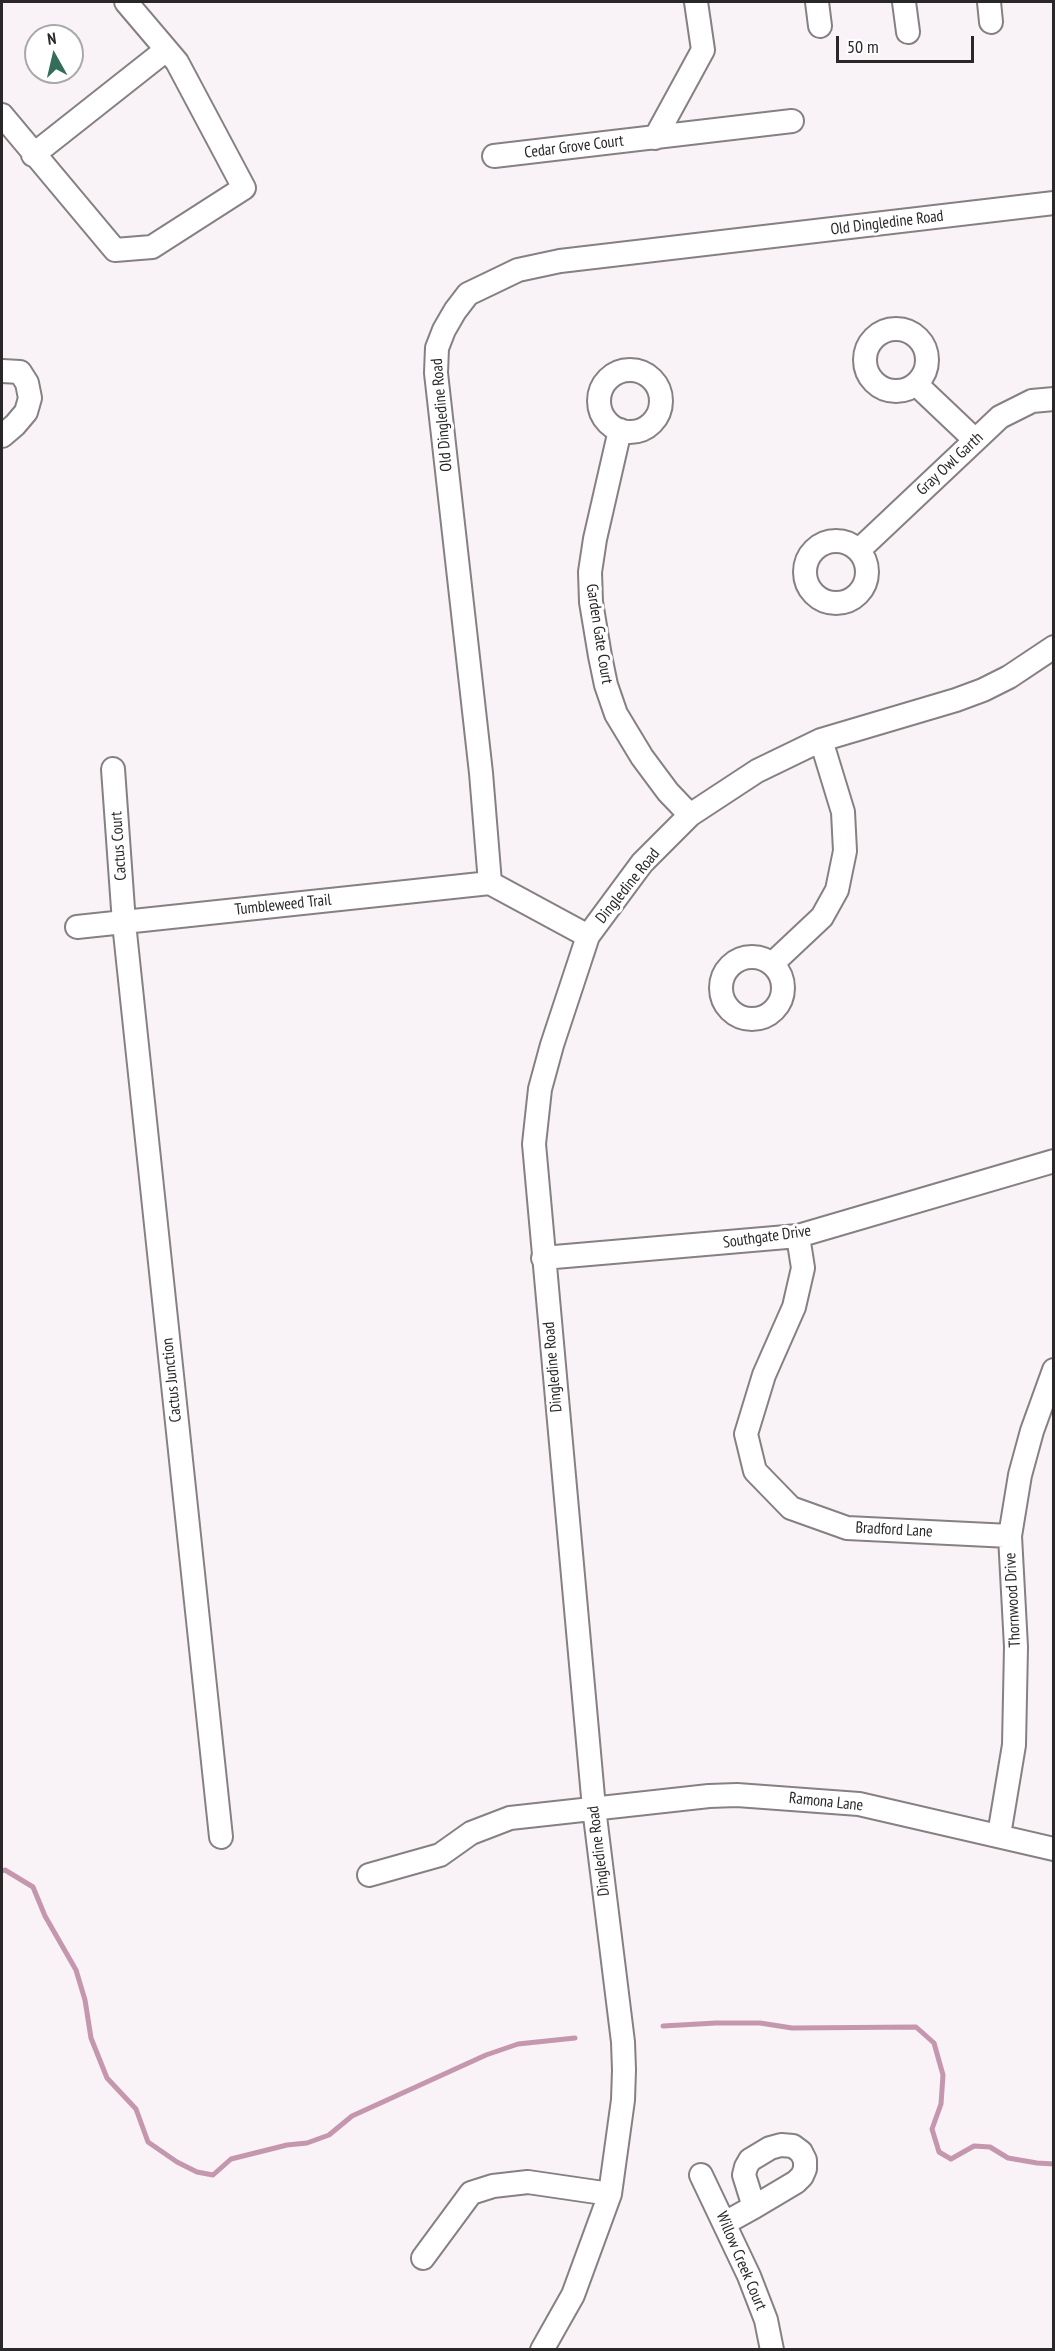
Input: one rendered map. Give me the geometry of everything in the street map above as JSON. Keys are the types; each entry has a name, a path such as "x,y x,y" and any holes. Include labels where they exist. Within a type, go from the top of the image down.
{"street":[{"path":"2,115 115,250 152,247 243,188 177,62 126,2"},
{"path":"654,138 703,50 696,2"},
{"path":"817,2 820,26"},
{"path":"904,2 908,32"},
{"path":"33,154 166,50"},
{"name":"Cedar Grove Court","path":"494,156 792,121"},
{"name":"Old Dingledine Road","path":"490,883 481,773 436,373 437,348 444,330 468,294 518,270 560,261 1053,203"},
{"path":"2,370 20,372 27,383 30,398 26,412 2,436"},
{"path":"916,384 975,440"},
{"name":"Gray Owl Garth","path":"859,550 1000,417 1032,401 1053,399"},
{"name":"Garden Gate Court","path":"620,430 595,539 590,572 591,602 600,656 606,685 616,714 642,757 668,792 690,815"},
{"name":"Dingledine Road","path":"542,2349 573,2295 610,2194 623,2100 624,2070 623,2042 594,1808 534,1144 540,1089 552,1045 588,936 642,863 690,815 757,771 821,740 983,690 1009,677 1053,649"},
{"path":"772,964 822,917 837,890 844,851 843,812 821,740"},
{"name":"Cactus Court","path":"113,769 124,923"},
{"path":"490,883 588,936"},
{"name":"Tumbleweed Trail","path":"77,927 490,883"},
{"name":"Cactus Junction","path":"124,923 220,1837"},
{"name":"Southgate Drive","path":"543,1258 798,1236 1053,1161"},
{"name":"Bradford Lane","path":"798,1236 803,1268 794,1307 764,1375 746,1434 755,1471 791,1508 847,1528 1010,1536"},
{"name":"Thornwood Drive","path":"999,1835 1014,1745 1016,1647 1010,1536 1020,1475 1053,1370"},
{"name":"Ramona Lane","path":"369,1875 440,1855 471,1833 510,1818 709,1796 753,1795 859,1804 1053,1849"},
{"name":"Willow Creek Court","path":"701,2175 749,2276 766,2320 772,2349"},
{"path":"423,2258 471,2193 493,2186 528,2182 610,2194"},
{"path":"725,2223 754,2207"}],"waterway":[{"path":"2,1871 5,1870 33,1887 45,1916 76,1970 85,2000 91,2038 107,2078 136,2109 148,2142 177,2162 197,2172 213,2175 231,2159 287,2145 307,2143 329,2135 352,2116 486,2055 518,2044 575,2038"},
{"path":"663,2026 760,2023 792,2028 916,2027 934,2043 943,2075 941,2104 932,2129 939,2152 951,2159 974,2146 990,2147 1008,2158 1054,2164"}]}
